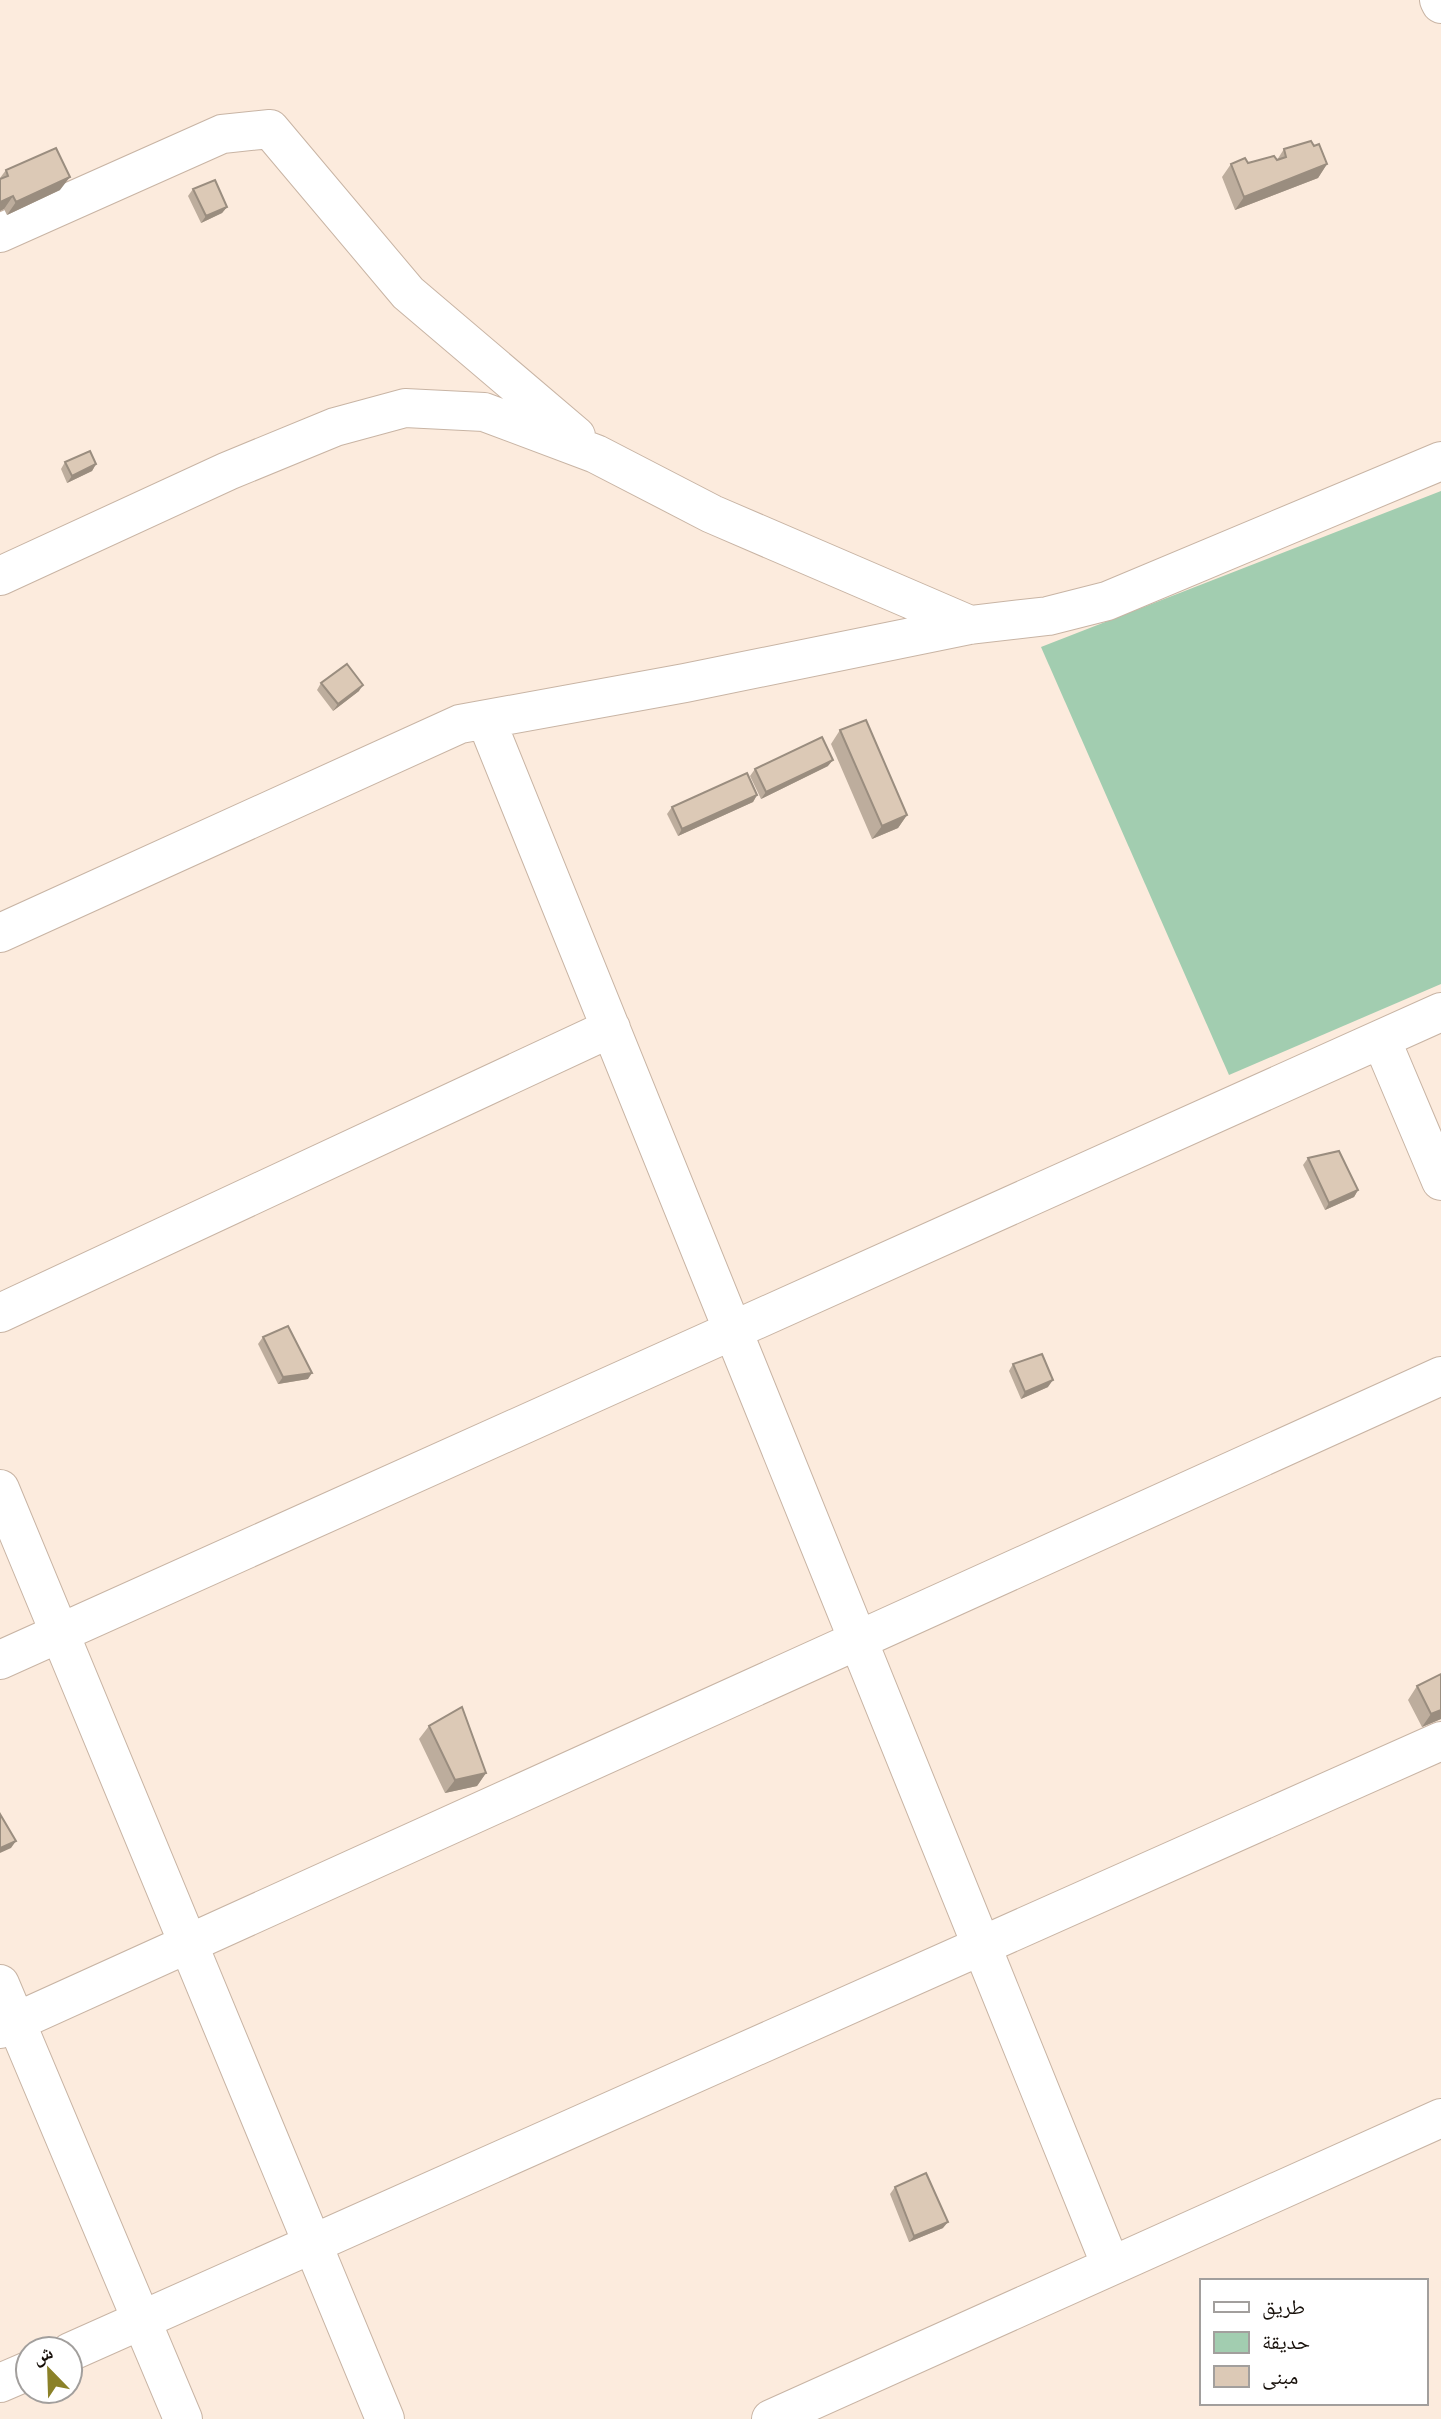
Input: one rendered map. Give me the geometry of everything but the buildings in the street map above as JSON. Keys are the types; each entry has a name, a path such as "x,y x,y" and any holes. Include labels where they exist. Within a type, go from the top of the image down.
{"street":[{"path":"0,233 222,134 270,128 408,292 596,454"},
{"path":"0,576 228,471 335,427 405,408 484,412 596,454 712,514 970,625"},
{"path":"0,933 460,724 685,683 970,625 1048,616 1107,601 1441,461"},
{"path":"486,720 1111,2266"},
{"path":"0,1660 1441,1012"},
{"path":"0,1313 611,1028"},
{"path":"1381,1039 1441,1181"},
{"path":"8,2025 1441,1376"},
{"path":"0,1489 385,2419"},
{"path":"84,2346 1441,1741"},
{"path":"0,1984 8,2025 183,2419"},
{"path":"771,2419 1441,2118"}],"green space":[{"path":"1441,491 1441,984 1229,1075 1041,647"}]}
